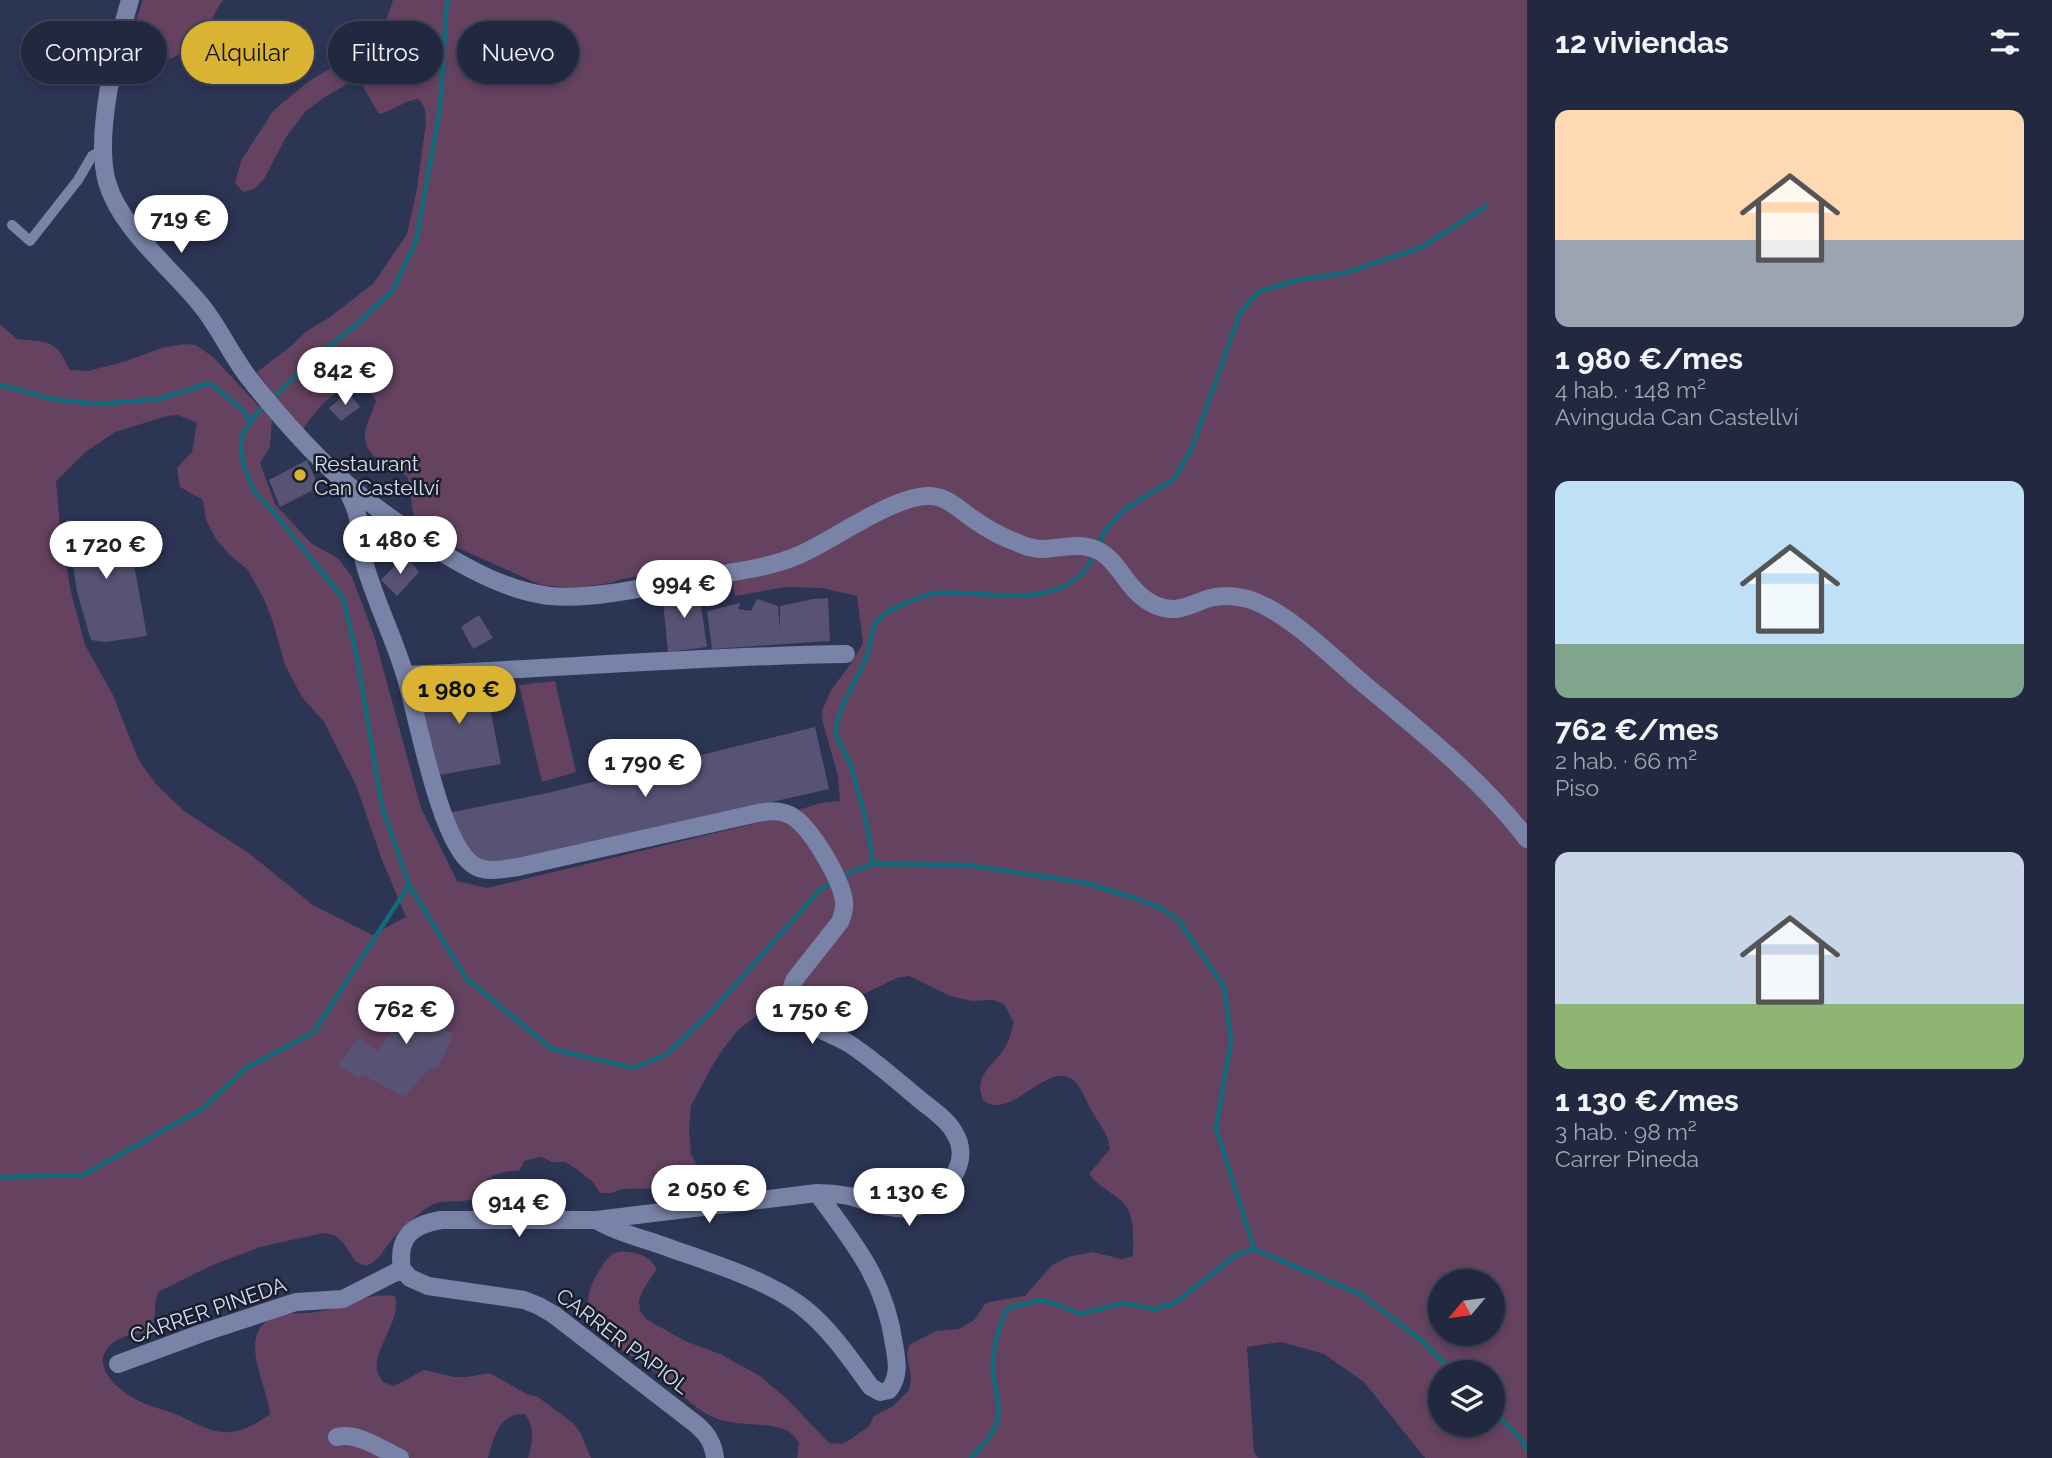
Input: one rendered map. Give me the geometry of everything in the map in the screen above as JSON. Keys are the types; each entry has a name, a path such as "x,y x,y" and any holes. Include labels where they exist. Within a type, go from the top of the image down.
{"street":[{"path":"130,0 114,67 104,128 103,150 108,186 119,208 154,254 205,310 257,388 339,478 381,512 462,565 520,588 549,596 591,595 769,565 799,555 912,497 935,496 1016,543 1039,549 1088,545 1107,555 1136,592 1161,608 1176,611 1209,598 1226,595 1253,600 1285,619 1423,734 1503,808 1527,839"},
{"path":"339,478 354,504 365,566 405,674 441,807 465,858 479,868 496,870 777,810 790,815 810,832 832,870 842,890 844,912 840,922 795,979 790,989 792,1006 802,1019 861,1052 938,1114 954,1130 960,1145 961,1162 951,1182 940,1194 922,1206 892,1208 847,1196 817,1193 596,1220 441,1220 426,1223 412,1230 405,1238 402,1269"},
{"path":"359,528 366,516 381,512"},
{"path":"361,549 366,534 381,512"},
{"path":"405,674 846,654"},
{"path":"596,1220 612,1229 668,1247 781,1293 804,1308 824,1327 871,1387 880,1392 889,1390 897,1374 887,1307 871,1269 817,1193"},
{"name":"CARRER PINEDA","path":"118,1364 296,1303 343,1299 402,1269"},
{"name":"CARRER PAPIOL","path":"402,1269 410,1278 428,1286 524,1300 540,1306 697,1425 708,1435 715,1458"},
{"path":"337,1437 347,1435 358,1438 400,1458"}],"lane":[{"path":"12,225 30,241 78,180 92,156 103,150"}],"shaded area":[{"path":"143,0 223,0 211,21 181,21 181,52 167,60 167,21 136,21"},
{"path":"393,0 1527,0 1527,1458 1425,1458 1364,1382 1324,1354 1281,1342 1247,1347 1254,1452 1258,1458 797,1458 799,1443 786,1430 732,1423 705,1413 655,1372 612,1343 593,1323 588,1308 589,1292 610,1256 624,1252 644,1256 657,1269 639,1300 640,1311 646,1319 685,1341 720,1354 760,1376 787,1399 829,1443 842,1444 869,1426 874,1416 892,1407 909,1390 909,1345 936,1331 959,1329 974,1320 985,1304 1025,1296 1052,1265 1068,1257 1092,1252 1122,1259 1133,1256 1132,1225 1128,1211 1119,1199 1089,1174 1110,1149 1105,1132 1077,1085 1072,1079 1054,1077 1004,1104 993,1105 985,1102 981,1093 982,1079 1004,1049 1014,1023 1004,1004 993,1000 972,1001 950,996 909,976 897,978 860,996 835,997 824,992 811,995 756,1016 738,1030 711,1068 691,1106 691,1154 710,1187 622,1189 600,1193 593,1182 565,1162 552,1162 541,1157 524,1161 520,1170 487,1179 476,1198 429,1207 406,1225 378,1258 366,1266 356,1262 336,1236 325,1233 260,1247 208,1267 158,1292 150,1332 119,1339 109,1346 104,1354 106,1371 126,1394 215,1431 237,1431 270,1414 255,1345 258,1332 265,1323 279,1316 327,1310 374,1296 395,1296 395,1315 377,1363 377,1372 383,1382 394,1386 424,1370 455,1377 489,1373 527,1394 538,1397 573,1423 580,1432 591,1458 528,1458 532,1436 525,1414 516,1415 503,1422 495,1435 488,1458 0,1458 0,324 17,339 50,344 59,350 70,370 88,371 162,348 196,345 213,357 272,420 270,447 260,463 275,504 311,543 339,559 352,577 374,635 421,808 457,881 487,888 765,821 820,803 840,801 838,776 822,711 831,690 863,643 857,596 822,588 786,587 735,596 727,563 574,588 541,585 429,535 421,527 413,513 407,476 372,455 365,441 366,429 376,401 367,389 357,385 336,393 316,412 301,432 257,372 308,330 373,284 407,234 417,189 426,122 425,109 419,99 379,114 362,85 358,84 443,84 443,21 386,21","holes":["178,415 197,423 192,452 177,468 180,487 203,500 206,520 216,539 247,569 263,597 285,665 302,697 324,722 356,785 382,860 406,917 372,935 313,905 250,854 184,811 156,784 137,756 112,693 85,645 71,592 60,527 56,481 87,451 115,432 167,416"]},
{"path":"328,70 328,84 348,84 305,112 286,137 264,179 254,189 243,192 235,183 241,161 273,111 305,84 314,84 314,78"},
{"path":"555,681 576,772 542,782 519,685"}],"building":[{"path":"348,392 360,407 341,421 329,408"},
{"path":"307,460 319,487 280,507 269,480"},
{"path":"66,520 127,526 147,636 105,642 91,640 77,592"},
{"path":"405,555 419,572 397,596 381,580"},
{"path":"662,591 703,591 707,601 701,606 707,647 668,652"},
{"path":"828,598 830,641 712,649 707,611 740,603 738,609 751,611 757,599 778,606 780,630 780,606"},
{"path":"479,615 493,638 473,649 461,627"},
{"path":"485,683 501,764 439,775 432,743 428,743 416,684"},
{"path":"815,727 829,789 562,850 481,865 468,855 448,813 552,792"},
{"path":"424,986 458,1010 446,1030 454,1034 438,1067 430,1068 404,1097 363,1075 358,1079 338,1065 359,1038 377,1051"}],"waterway":[{"path":"272,399 305,366 356,325 393,290 416,241 440,108 447,0"},
{"path":"1099,545 1105,530 1125,509 1173,480 1192,448 1240,313 1258,292 1297,280 1345,273 1422,247 1486,206"},
{"path":"0,385 57,400 98,404 159,399 210,383 244,411 250,423"},
{"path":"265,405 241,437 243,464 254,491 343,598 357,657 382,807 409,885 466,978 552,1049 633,1068 666,1055 710,1013 820,890 833,882"},
{"path":"873,864 858,790 851,766 839,742 836,727 840,711 866,659 876,623 894,608 933,594 1025,595 1047,592 1067,585 1083,572 1095,553"},
{"path":"840,878 873,864 966,865 1086,883 1158,907 1177,918 1224,987 1231,1040 1216,1128 1254,1249 1362,1295 1422,1341 1441,1360"},
{"path":"0,1177 83,1175 202,1109 246,1068 313,1033 409,885"},
{"path":"971,1458 989,1437 997,1422 999,1410 993,1372 994,1357 999,1331 1008,1308 1040,1300 1080,1314 1124,1303 1154,1309 1175,1303 1236,1255 1254,1249"},
{"path":"1505,1423 1522,1440 1527,1450"}],"place":[{"name":"Restaurant Can Castellví","path":"300,475"}]}
